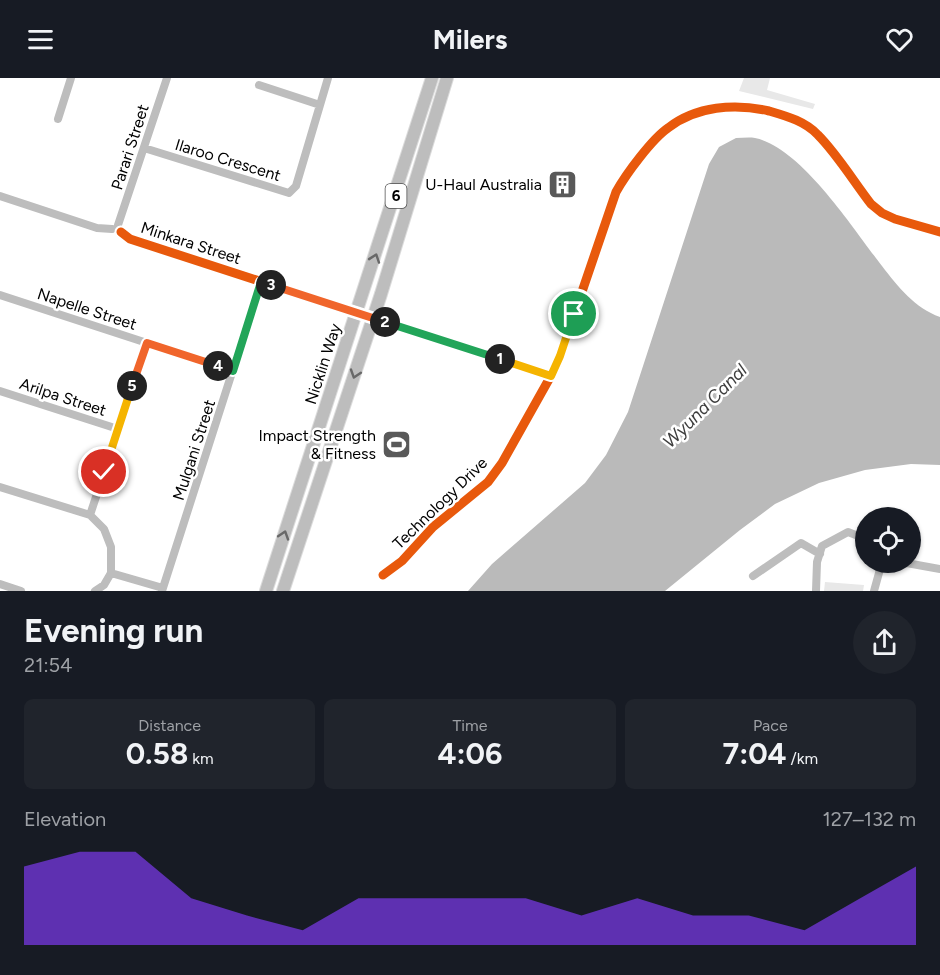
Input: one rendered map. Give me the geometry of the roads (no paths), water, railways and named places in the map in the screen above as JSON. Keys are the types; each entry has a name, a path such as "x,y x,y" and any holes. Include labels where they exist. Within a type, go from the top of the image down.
{"highway":[{"name":"Nicklin Way","path":"266,591 432,78"},
{"name":"Nicklin Way","path":"283,591 373,318 447,78"}],"street":[{"path":"58,118 71,78"},
{"name":"Parari Street","path":"117,228 167,78"},
{"name":"Ilaroo Crescent","path":"144,148 289,193 296,186 328,78"},
{"path":"259,85 320,105"},
{"name":"Technology Drive","path":"383,575 402,561 424,535 488,482 502,463 560,356 616,192 625,177 667,128 696,114 734,106 753,108 798,120 817,134 871,204 882,213 940,231"},
{"name":"Minkara Street","path":"0,196 97,228 117,228 130,239 551,376"},
{"name":"Mulgani Street","path":"162,590 261,282"},
{"name":"Napelle Street","path":"0,295 233,371"},
{"path":"90,515 147,343"},
{"name":"Arilpa Street","path":"0,391 118,429"},
{"path":"0,486 90,515 104,529 111,547 111,573 104,585 95,591"},
{"path":"816,591 817,562 822,546 848,532 855,535"},
{"path":"753,576 801,543 820,554"},
{"path":"921,566 940,570"},
{"path":"111,573 162,590"},
{"path":"874,591 879,573"},
{"path":"0,584 21,591"}],"water":[{"name":"Wyuna Canal","path":"736,138 755,138 773,145 790,157 808,173 842,212 901,289 923,308 940,317 940,465 911,464 865,470 819,483 775,504 665,591 468,591 492,564 585,483 606,455 628,412 709,164 719,147"}],"place":[{"name":"U-Haul Australia","path":"563,184"},
{"name":"Impact Strength & Fitness","path":"397,444"}]}
